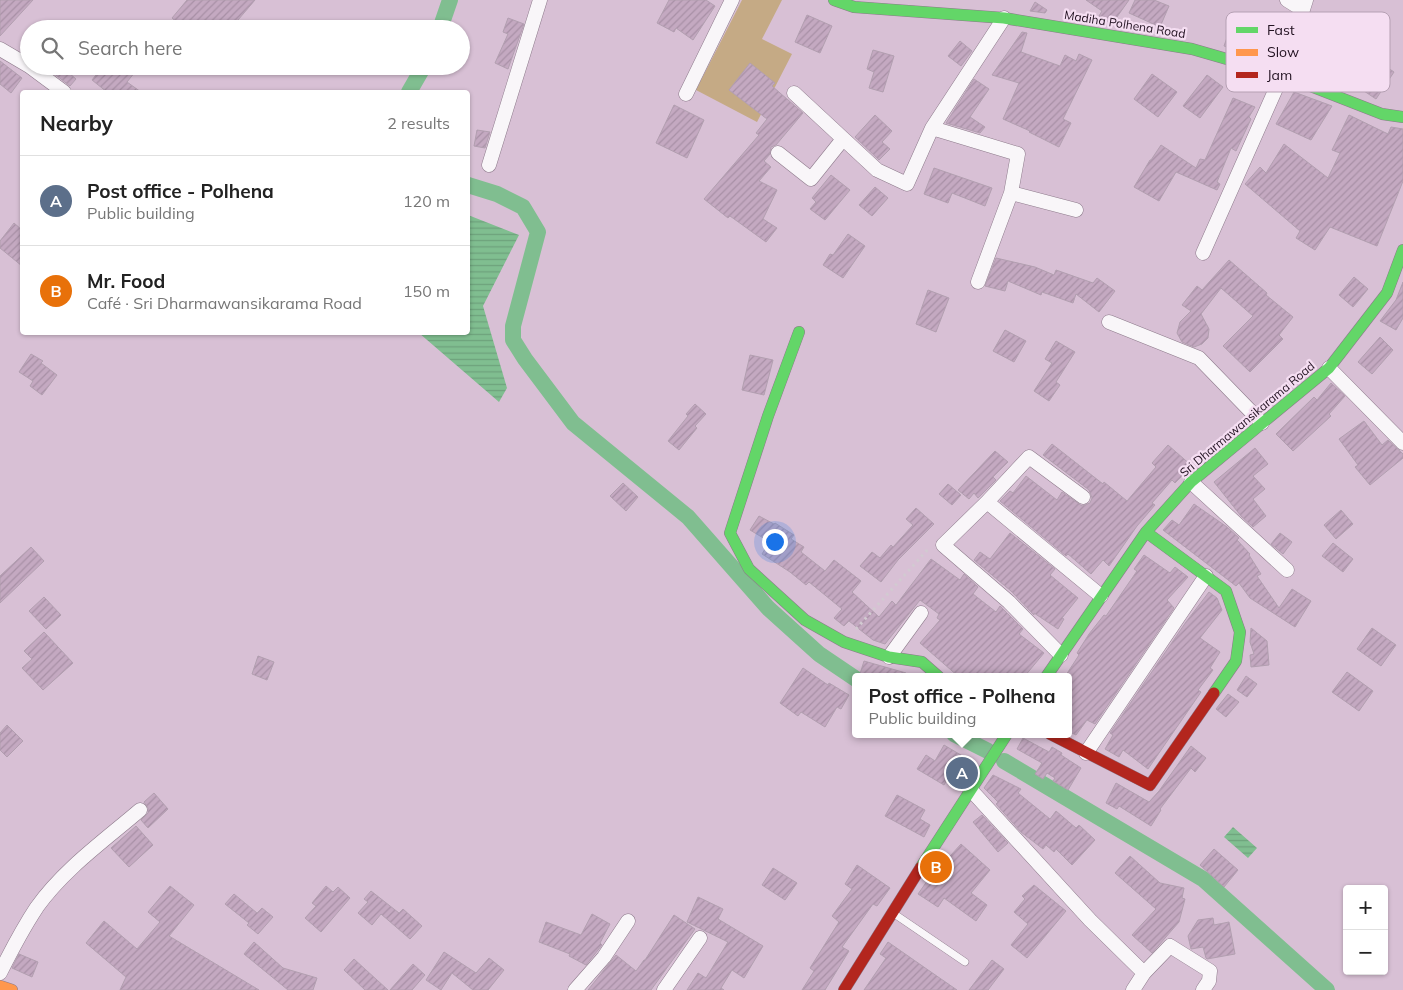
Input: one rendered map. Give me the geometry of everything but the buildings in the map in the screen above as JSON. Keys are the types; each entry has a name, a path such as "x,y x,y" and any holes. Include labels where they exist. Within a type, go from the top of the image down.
{"main road":[{"name":"Madiha Polhena Road","path":"834,0 854,7 935,6 1192,49 1226,59"},
{"name":"Madiha Polhena Road","path":"1326,92 1382,114 1403,117"},
{"name":"Sri Dharmawansikarama Road","path":"1049,673 1146,532 1191,482 1330,368 1387,293 1403,250"},
{"path":"799,332 768,416 730,533 749,569 805,620 844,642 889,657 922,662 934,673"},
{"path":"1058,738 1150,784 1236,661 1240,632 1226,591 1146,532"},
{"path":"844,990 1003,738"},
{"path":"0,986 12,990"}],"street":[{"path":"489,165 540,0"},
{"path":"686,94 732,0"},
{"path":"1287,0 1304,5"},
{"path":"794,93 877,170 907,184 932,128 1004,18"},
{"path":"0,49 20,61"},
{"path":"41,75 61,90"},
{"path":"1203,253 1274,92"},
{"path":"932,128 1018,154 1011,193 978,282"},
{"path":"778,153 811,180 843,139"},
{"path":"1011,193 1076,210"},
{"path":"1110,322 1199,358 1262,423"},
{"path":"1330,368 1403,443"},
{"path":"1061,655 1009,602 943,545 1029,457 1082,496"},
{"path":"1191,482 1287,570"},
{"path":"987,502 1101,596"},
{"path":"1086,753 1206,576"},
{"path":"889,657 921,613"},
{"path":"970,789 1090,920 1144,973"},
{"path":"0,974 13,946 38,906 70,869 140,810"},
{"path":"575,990 604,957 628,921"},
{"path":"664,990 700,938"},
{"path":"1133,990 1144,973 1170,946 1210,971 1209,981 1203,990"}],"lane":[{"path":"892,913 965,962"}],"path":[{"path":"844,642 933,544 943,545"}],"shaded area":[{"path":"742,0 782,0 762,39 792,54 757,122 696,90"},
{"path":"470,216 519,235 483,306 507,388 499,402 421,335 470,335"},
{"path":"1233,827 1257,848 1248,858 1224,837"}],"waterway":[{"path":"443,20 450,0"},
{"path":"410,90 419,75"},
{"path":"470,186 497,194 523,207 538,232 513,326 513,340 573,423 688,517 768,608 819,654 852,676"},
{"path":"962,738 988,751"},
{"path":"1004,761 1203,879 1327,990"}],"traffic: fast":[{"path":"834,0 854,7 1004,18 1192,49 1226,59"},
{"path":"1326,92 1382,114 1403,117"},
{"path":"1049,673 1146,532 1191,482 1329,368 1387,293 1403,250"},
{"path":"799,332 768,416 730,533 749,569 805,620 844,642 889,657 922,662 934,673"},
{"path":"1146,532 1226,591 1240,632 1236,661 1214,693"},
{"path":"921,867 1004,738"}],"traffic: slow":[{"path":"0,986 12,990"}],"traffic: jam":[{"path":"1058,738 1150,785 1214,693"},
{"path":"844,990 921,867"}],"place":[{"name":"Post office - Polhena","path":"962,773"},
{"name":"Mr. Food","path":"936,867"}]}
